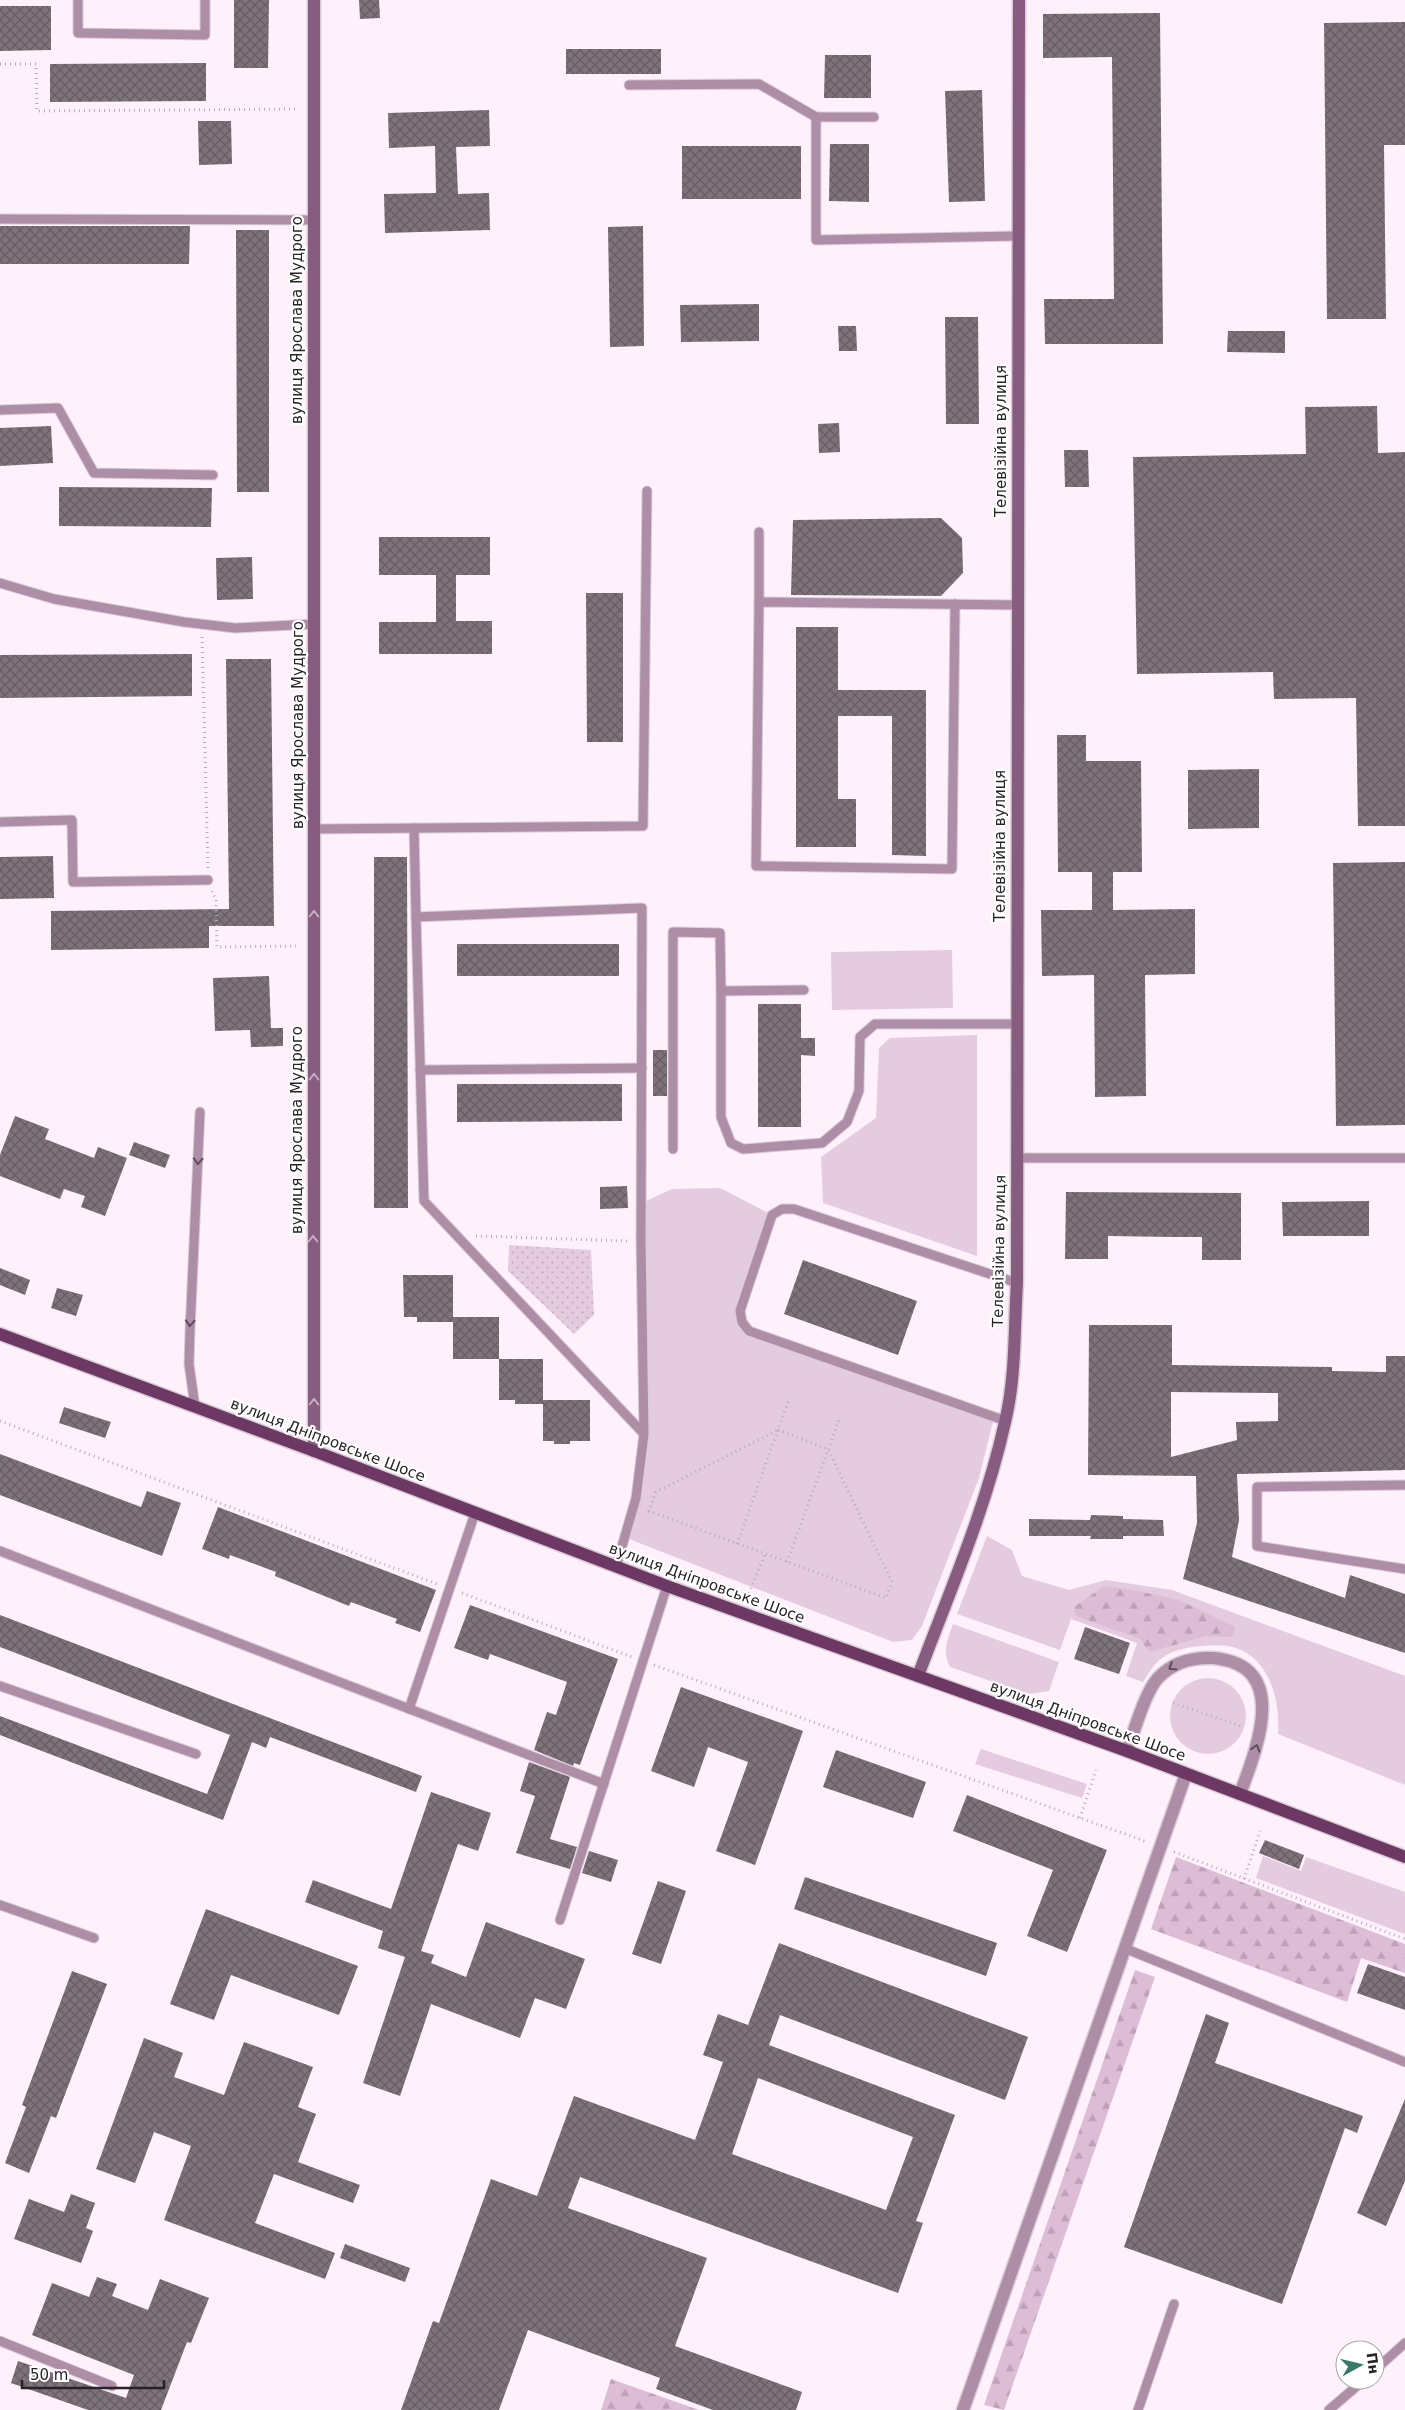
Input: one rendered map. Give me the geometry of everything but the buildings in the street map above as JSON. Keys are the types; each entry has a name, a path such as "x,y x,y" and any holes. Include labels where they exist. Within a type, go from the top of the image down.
{"main road":[{"name":"вулиця Дніпровське Шосе","path":"0,1334 314,1451 667,1586 1127,1751 1405,1857"}],"street":[{"name":"вулиця Ярослава Мудрого","path":"314,0 314,1451"},
{"name":"Телевізійна вулиця","path":"918,1676 990,1481 1006,1421 1012,1381 1016,1282 1019,0"},
{"path":"1127,1751 1151,1687 1168,1669 1188,1660 1203,1658 1235,1662 1255,1680 1260,1691 1264,1720 1256,1751 1240,1794"},
{"path":"963,2410 1186,1774"}],"lane":[{"path":"78,0 78,33 205,35 205,0"},
{"path":"629,85 759,84 816,117 874,117"},
{"path":"816,117 816,240 1017,236"},
{"path":"0,219 313,220"},
{"path":"0,410 58,408 94,473 213,475"},
{"path":"314,829 643,826 647,491"},
{"path":"759,532 756,866 952,868 955,604"},
{"path":"0,584 54,598 202,624 235,628 314,624"},
{"path":"759,602 1017,605"},
{"path":"0,822 72,820 73,882 208,880"},
{"path":"414,828 424,1201 644,1434"},
{"path":"416,917 642,908 641,1242 644,1434 636,1498 616,1567"},
{"path":"673,1150 673,932 720,933 721,1117 731,1143 743,1149 822,1142 848,1122 860,1092 860,1037 875,1024 1017,1024"},
{"path":"720,990 804,990"},
{"path":"420,1070 642,1068"},
{"path":"195,1407 189,1364 200,1112"},
{"path":"1016,1158 1405,1158"},
{"path":"1006,1421 748,1331 742,1322 740,1311 772,1215 782,1210 794,1209 1016,1282"},
{"path":"1405,1485 1257,1487 1257,1546 1405,1569"},
{"path":"409,1709 475,1513"},
{"path":"0,1552 604,1784"},
{"path":"560,1920 667,1586"},
{"path":"0,1686 196,1754"},
{"path":"0,1905 94,1938"},
{"path":"1124,1948 1405,2062"},
{"path":"1138,2410 1174,2304"},
{"path":"0,2341 112,2386"},
{"path":"1385,2361 1405,2343"},
{"path":"1329,2410 1352,2390"}],"path":[{"path":"0,64 36,64 37,111 314,109"},
{"path":"202,624 208,880 216,900 217,947 314,946"},
{"path":"458,1236 641,1242"},
{"path":"736,1544 789,1399"},
{"path":"787,1562 839,1420"},
{"path":"0,1422 643,1661 1160,1847 1405,1939"},
{"path":"778,1430 828,1449 892,1582 886,1598 649,1512 656,1492 778,1430"},
{"path":"742,1613 765,1554"},
{"path":"1173,1703 1245,1728"},
{"path":"1080,1818 1096,1770"},
{"path":"1244,1879 1260,1832"}],"shaded area":[{"path":"952,950 953,1008 832,1010 831,952"},
{"path":"977,1035 977,1256 823,1203 821,1157 876,1118 879,1048 890,1038"},
{"path":"720,1188 772,1215 740,1311 749,1331 994,1418 979,1478 922,1626 912,1640 893,1642 624,1537 644,1434 642,1203 672,1189"},
{"path":"509,1245 591,1250 594,1315 574,1334 508,1271"},
{"path":"987,1536 1012,1550 1022,1576 1069,1590 1106,1580 1172,1590 1405,1676 1405,1785 1278,1734 1275,1699 1267,1676 1253,1658 1238,1649 1228,1646 1211,1645 1176,1651 1159,1660 1143,1682 1126,1676 1137,1643 1071,1619 1060,1650 957,1614"},
{"path":"953,1624 1059,1662 1049,1691 1028,1694 950,1667 946,1651 947,1641"},
{"path":"1208,1678 1223,1681 1235,1689 1243,1701 1246,1716 1243,1731 1235,1743 1223,1751 1208,1754 1193,1751 1181,1743 1173,1731 1170,1716 1173,1701 1181,1689 1193,1681"},
{"path":"981,1749 1087,1784 1082,1798 975,1764"},
{"path":"1263,1856 1301,1871 1306,1857 1405,1892 1405,1934 1256,1878"}],"green space":[{"path":"1104,1586 1179,1600 1235,1627 1232,1637 1206,1636 1149,1652 1140,1639 1076,1616 1074,1607"},
{"path":"1176,1857 1405,1944 1405,1973 1361,1958 1347,2002 1151,1929"},
{"path":"1135,1970 1155,1977 1004,2410 984,2405"},
{"path":"611,2379 699,2410 601,2410"}]}
